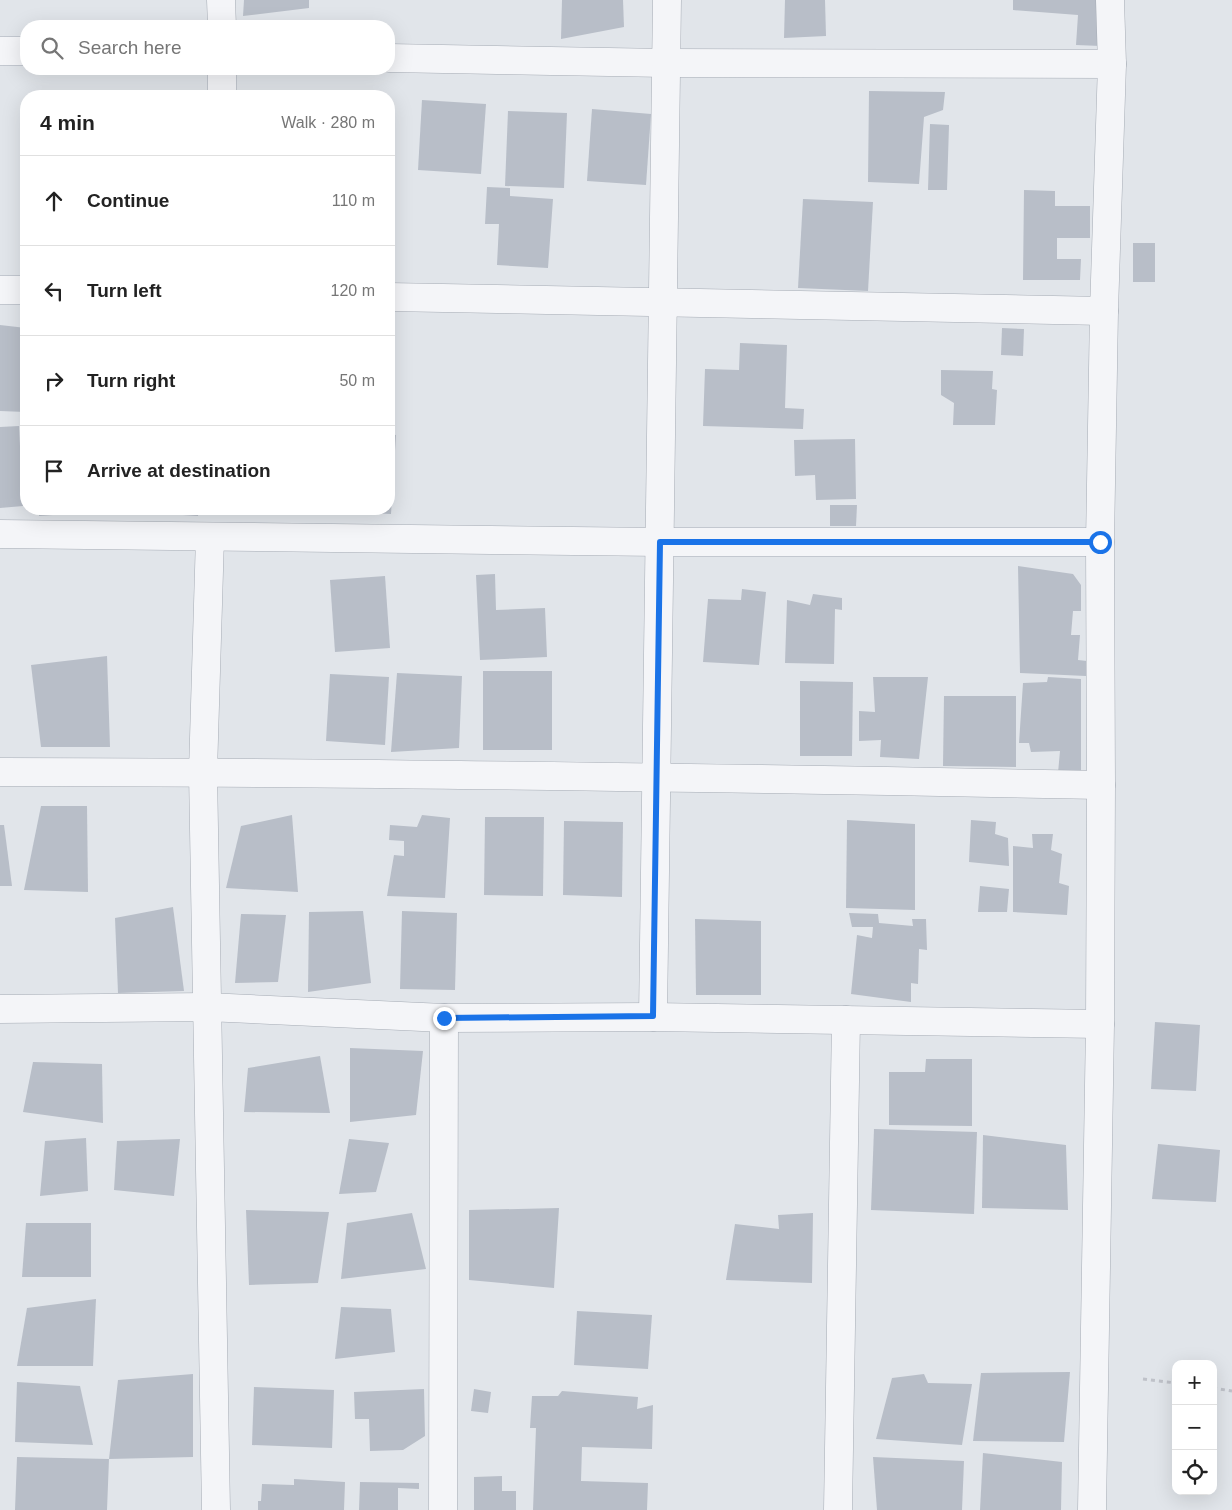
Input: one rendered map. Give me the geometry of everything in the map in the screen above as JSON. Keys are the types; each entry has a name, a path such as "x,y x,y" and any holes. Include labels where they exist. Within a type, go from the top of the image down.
{"street":[{"path":"221,0 222,20"},
{"path":"653,1016 667,0"},
{"path":"1092,1510 1100,1024 1100,542 1104,311 1112,64 1110,0"},
{"path":"0,51 20,51"},
{"path":"395,58 666,63 1112,64"},
{"path":"222,75 222,90"},
{"path":"0,290 20,290"},
{"path":"395,297 1104,311"},
{"path":"0,534 660,542 1100,542"},
{"path":"210,537 203,772 216,1510"},
{"path":"0,772 203,772 657,777 1101,785"},
{"path":"0,1010 207,1007 444,1018 653,1016 1100,1024"},
{"path":"443,1510 444,1018"},
{"path":"838,1510 846,1020"}],"path":[{"path":"1143,1379 1172,1383"},
{"path":"1217,1389 1232,1391"}],"building":[{"path":"244,0 309,0 309,8 243,16"},
{"path":"562,0 623,0 624,27 561,39"},
{"path":"785,0 825,0 826,36 784,38"},
{"path":"1013,0 1104,0 1101,46 1076,45 1078,15 1013,10"},
{"path":"869,91 945,92 943,110 924,117 919,184 868,182"},
{"path":"422,100 486,104 481,174 418,170"},
{"path":"592,109 651,114 646,185 587,181"},
{"path":"508,111 567,113 564,188 505,186"},
{"path":"930,124 949,125 947,190 928,190"},
{"path":"487,187 510,188 510,196 553,199 548,268 497,265 499,224 485,224"},
{"path":"1024,190 1055,191 1055,206 1090,206 1090,238 1057,238 1057,259 1081,259 1080,280 1023,280"},
{"path":"803,199 873,202 868,291 798,288"},
{"path":"1133,243 1155,243 1155,282 1133,282"},
{"path":"0,325 20,327 20,412 0,411"},
{"path":"1002,328 1024,329 1023,356 1001,355"},
{"path":"740,343 787,345 785,408 804,409 803,429 703,426 705,369 739,370"},
{"path":"941,370 993,371 992,389 997,390 995,425 953,425 954,403 941,395"},
{"path":"19,426 20,506 0,508 0,427"},
{"path":"855,439 856,499 816,500 815,475 795,476 794,440"},
{"path":"830,505 857,505 856,526 830,526"},
{"path":"1018,566 1073,574 1081,585 1081,611 1073,611 1071,635 1080,635 1078,660 1087,661 1086,676 1020,673"},
{"path":"495,574 496,610 545,608 547,657 480,660 476,575"},
{"path":"385,576 390,648 335,652 330,580"},
{"path":"742,589 766,592 759,665 703,662 708,599 741,600"},
{"path":"813,594 842,598 842,610 835,609 834,664 785,663 787,600 810,605"},
{"path":"107,656 110,747 41,747 31,665"},
{"path":"483,671 552,671 552,750 483,750"},
{"path":"397,673 462,676 459,748 391,752"},
{"path":"330,674 389,677 385,745 326,741"},
{"path":"873,677 928,677 919,759 880,757 881,740 859,741 859,711 875,712"},
{"path":"1048,677 1081,679 1081,775 1058,773 1060,751 1031,752 1029,743 1019,743 1023,683 1047,682"},
{"path":"800,681 853,682 852,756 800,756"},
{"path":"944,696 1016,696 1016,767 943,766"},
{"path":"41,806 87,806 88,892 24,890"},
{"path":"292,815 298,892 226,888 241,826"},
{"path":"422,815 450,818 445,898 387,896 394,855 404,856 404,841 389,840 390,825 417,827"},
{"path":"485,817 544,817 543,896 484,895"},
{"path":"847,820 915,824 915,910 846,908"},
{"path":"971,820 996,822 995,834 1008,838 1009,866 969,862"},
{"path":"564,821 623,822 622,897 563,895"},
{"path":"0,825 4,825 12,886 0,886"},
{"path":"1032,834 1053,834 1051,850 1062,854 1059,883 1069,886 1067,915 1013,912 1013,846 1033,848"},
{"path":"980,886 1009,889 1007,912 978,912"},
{"path":"173,907 184,991 118,993 115,918"},
{"path":"363,911 371,983 308,992 309,912"},
{"path":"402,911 457,913 455,990 400,989"},
{"path":"849,913 878,914 879,923 913,926 912,919 926,919 927,950 919,949 918,984 911,983 911,1002 851,994 857,935 872,938 873,927 852,927"},
{"path":"241,914 286,915 278,982 235,983"},
{"path":"695,919 761,921 761,995 696,995"},
{"path":"1155,1022 1200,1025 1196,1091 1151,1089"},
{"path":"350,1048 423,1051 416,1115 350,1122"},
{"path":"320,1056 330,1113 244,1112 248,1068"},
{"path":"926,1059 972,1059 972,1126 889,1125 889,1072 925,1072"},
{"path":"33,1062 102,1064 103,1123 23,1112"},
{"path":"874,1129 977,1132 974,1214 871,1210"},
{"path":"983,1135 1066,1145 1068,1210 982,1208"},
{"path":"86,1138 88,1191 40,1196 45,1141"},
{"path":"180,1139 174,1196 114,1190 117,1141"},
{"path":"349,1139 389,1143 376,1192 339,1194"},
{"path":"1158,1144 1220,1150 1216,1202 1152,1199"},
{"path":"559,1208 554,1288 469,1280 469,1210"},
{"path":"246,1210 329,1212 318,1283 249,1285"},
{"path":"412,1213 426,1269 341,1279 347,1223"},
{"path":"813,1213 812,1283 726,1280 735,1224 779,1229 778,1215"},
{"path":"26,1223 91,1223 91,1277 22,1277"},
{"path":"96,1299 93,1366 17,1366 27,1308"},
{"path":"341,1307 391,1309 395,1352 335,1359"},
{"path":"577,1311 652,1315 648,1369 574,1365"},
{"path":"1070,1372 1064,1442 973,1441 981,1373"},
{"path":"193,1374 193,1457 109,1459 118,1380"},
{"path":"924,1374 928,1383 972,1384 962,1445 876,1439 892,1378"},
{"path":"17,1382 80,1386 93,1445 15,1442"},
{"path":"254,1387 334,1390 332,1448 252,1445"},
{"path":"424,1389 425,1436 403,1450 370,1451 369,1419 355,1419 354,1392"},
{"path":"474,1389 491,1392 488,1413 471,1411"},
{"path":"562,1391 638,1397 637,1409 653,1405 652,1449 582,1447 581,1481 648,1483 647,1510 533,1510 536,1428 530,1428 532,1396 558,1396"},
{"path":"983,1453 1062,1462 1061,1510 980,1510"},
{"path":"17,1457 109,1459 107,1510 15,1510"},
{"path":"873,1457 964,1461 962,1510 877,1510"},
{"path":"502,1476 502,1491 516,1491 516,1510 474,1510 474,1477"},
{"path":"294,1479 345,1482 344,1510 258,1510 258,1501 261,1501 262,1484 294,1485"},
{"path":"360,1482 419,1483 419,1489 398,1488 398,1510 359,1510"}],"route":[{"path":"444,1018 653,1016 660,542 1100,542"}]}
